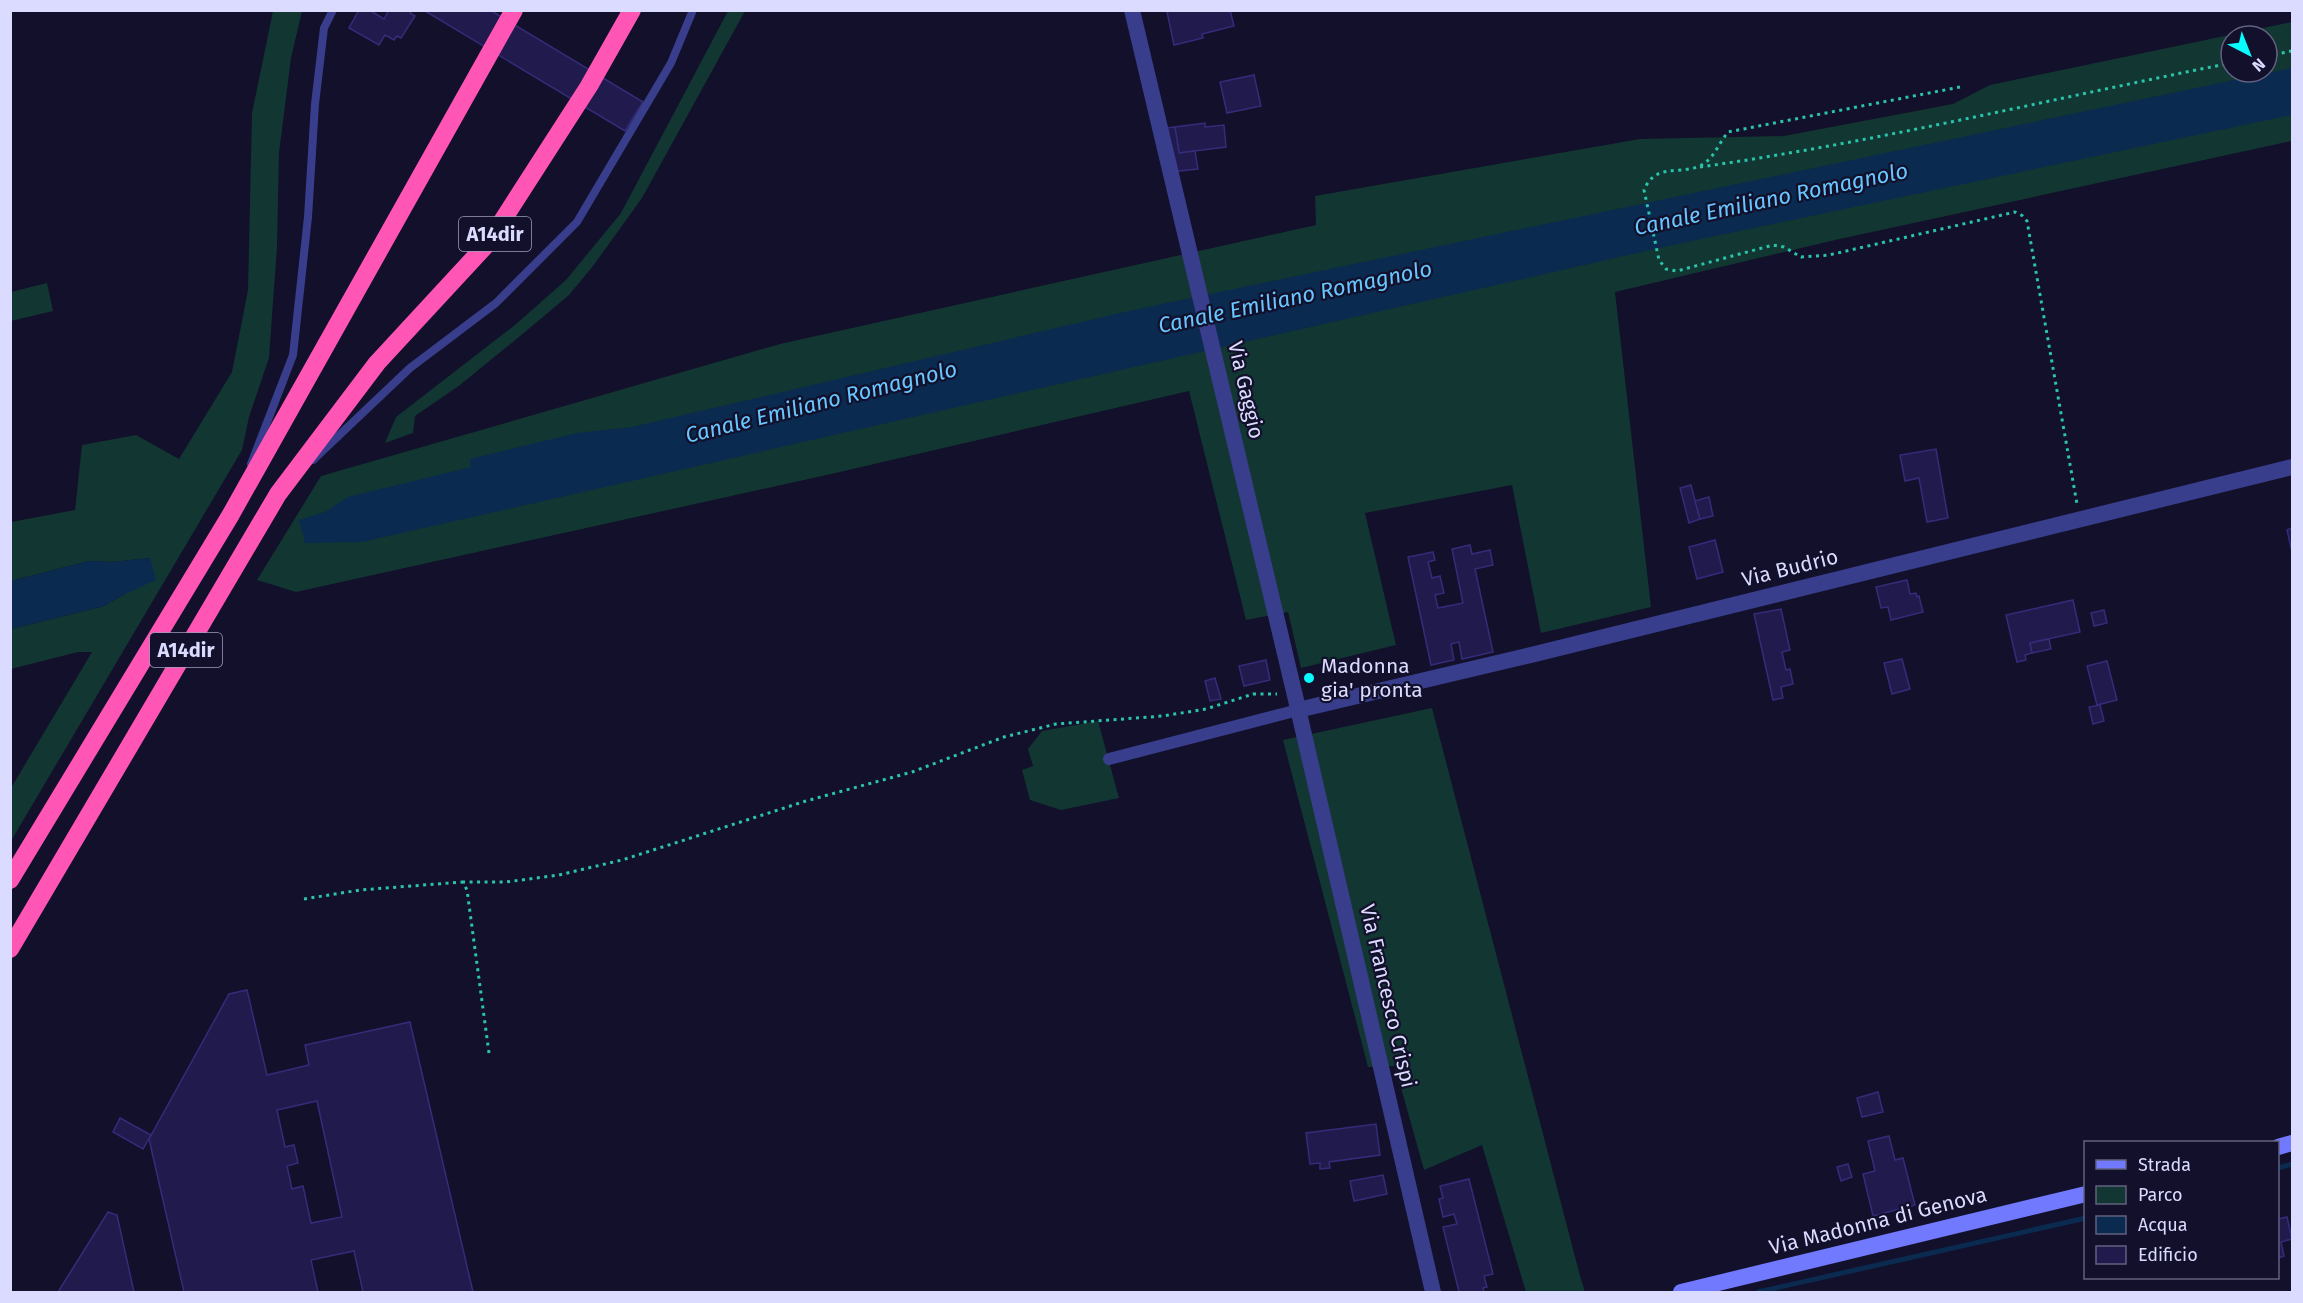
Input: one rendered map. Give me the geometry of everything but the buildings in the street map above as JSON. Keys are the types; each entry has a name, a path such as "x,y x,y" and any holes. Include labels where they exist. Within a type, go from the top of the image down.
{"highway":[{"name":"A14dir","path":"10,880 230,516 514,10"},
{"name":"A14dir","path":"10,949 278,494 377,363 488,243 589,86 632,10"}],"main road":[{"name":"Via Madonna di Genova","path":"1681,1293 2084,1194"}],"street":[{"name":"Via Gaggio","path":"1132,10 1297,705"},
{"name":"Via Budrio","path":"1297,705 1535,654 2292,467"},
{"path":"1109,759 1297,705"},
{"name":"Via Francesco Crispi","path":"1297,705 1433,1293"}],"lane":[{"path":"230,516 293,355 308,217 316,93 324,28 333,10"},
{"path":"278,494 410,368 496,303 577,222 671,63 693,10"}],"path":[{"path":"2080,519 2027,221 2023,216 2015,212 1829,255 1801,257 1785,247 1773,245 1677,272 1666,269 1659,260 1644,190 1648,180 1666,171 1767,158 2219,65"},
{"path":"1698,167 1712,158 1728,132 1960,87"},
{"path":"304,899 360,890 463,882 506,882 559,875 622,860 806,801 912,772 1004,737 1056,724 1163,716 1206,709 1253,694 1272,692 1297,705"},
{"path":"463,882 467,890 489,1053"}],"green space":[{"path":"273,11 302,11 291,58 279,153 277,247 269,358 249,417 242,450 11,841 11,788 92,652 78,652 11,669 11,629 104,606 125,594 150,558 112,562 89,561 11,581 11,522 75,510 82,445 136,435 179,459 232,372 248,290 252,113"},
{"path":"728,11 745,11 642,198 593,266 569,295 460,385 415,416 413,433 385,443 396,417 515,325 566,280 621,213"},
{"path":"2292,22 2292,141 1835,240 1615,292 1651,607 1541,633 1512,485 1365,513 1396,645 1301,668 1288,612 1246,620 1189,391 831,474 296,592 257,580 321,476 780,344 1316,225 1315,196 1640,139 1784,136 1953,104 1990,85 2219,37 2219,84 2279,84 2279,25"},
{"path":"47,283 53,311 11,321 11,292"},
{"path":"1432,708 1585,1292 1526,1292 1482,1145 1424,1170 1395,1066 1368,1067 1283,740"},
{"path":"1098,721 1119,798 1061,810 1030,800 1022,770 1033,766 1028,749 1042,731"}],"water":[{"name":"Canale Emiliano Romagnolo","path":"2292,68 2292,115 1668,246 362,542 305,543 299,520 325,512 348,497 471,467 470,459 577,433 632,427 1129,311 2219,83 2279,84 2279,71"},
{"path":"150,558 156,580 104,606 11,629 11,581 89,561 112,562"}],"waterway":[{"path":"2279,1168 2292,1164"},
{"path":"1758,1292 2084,1218"}],"place":[{"name":"Madonna gia' pronta","path":"1309,678"}]}
